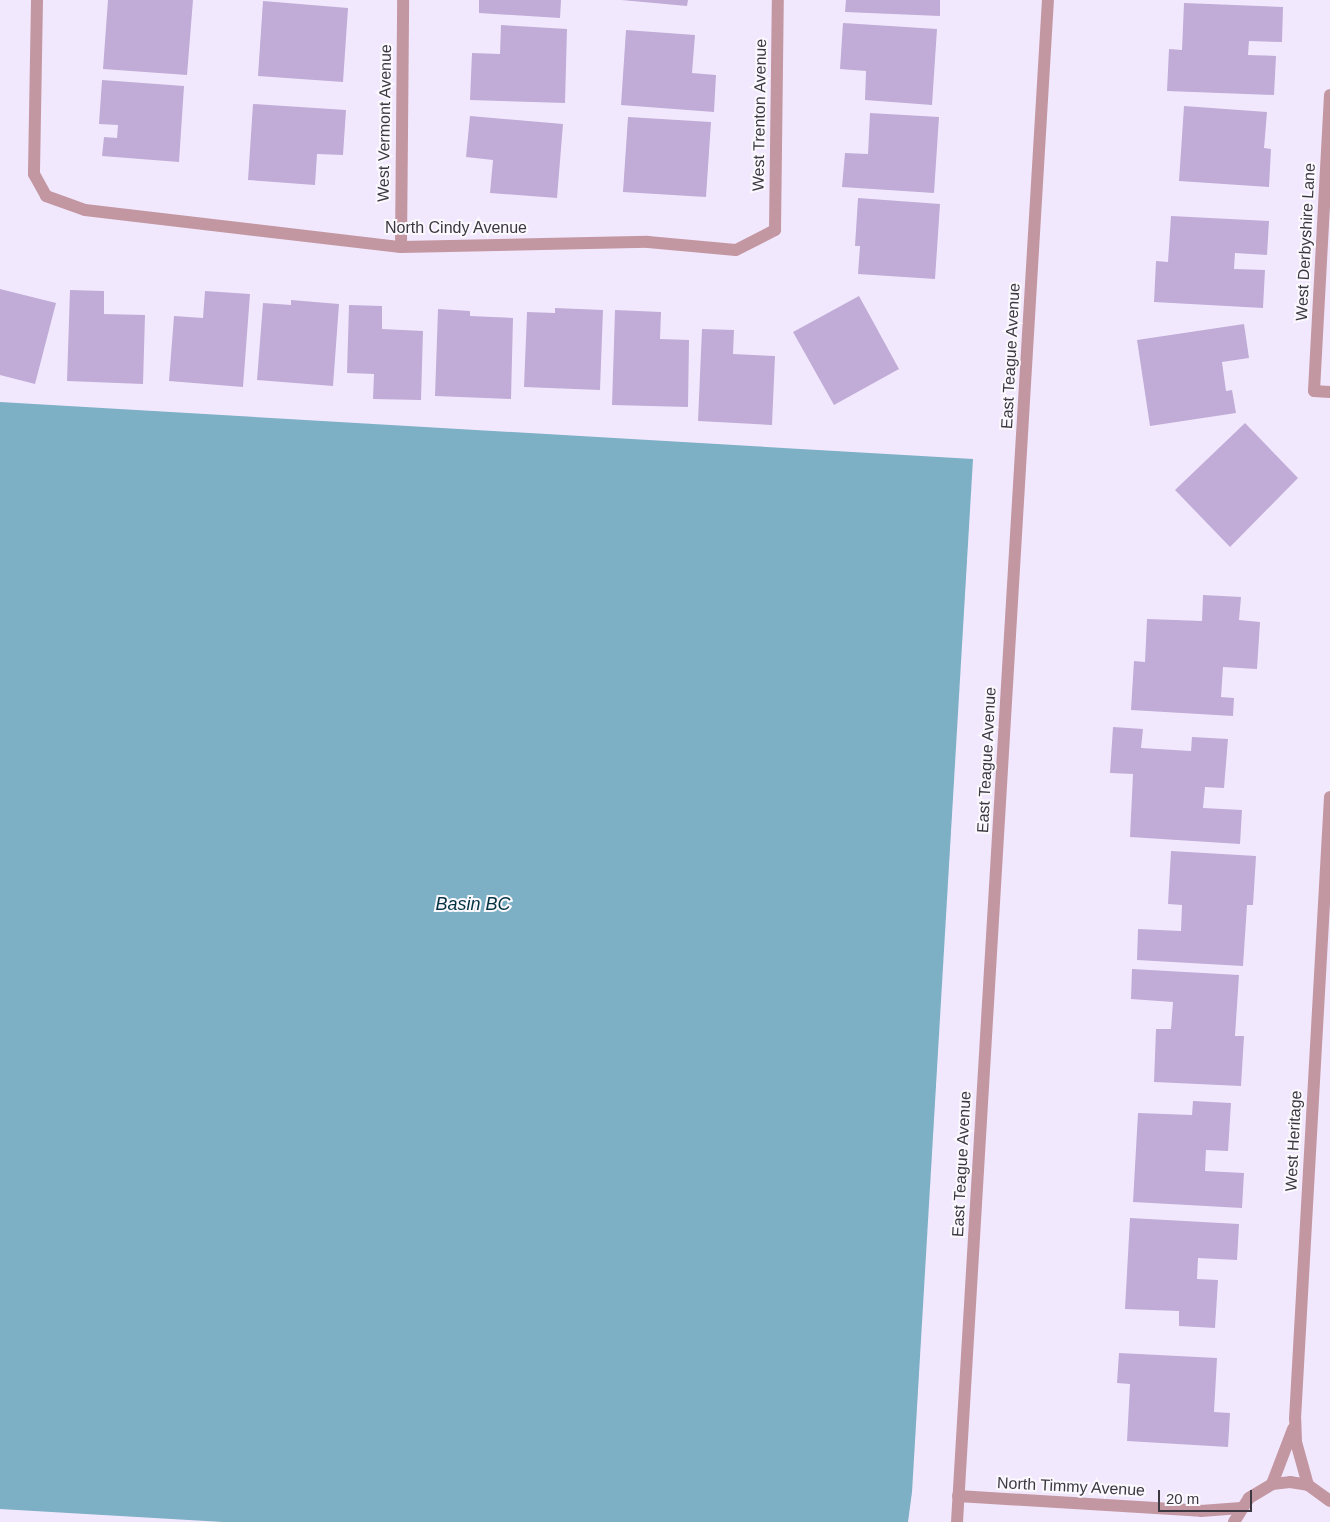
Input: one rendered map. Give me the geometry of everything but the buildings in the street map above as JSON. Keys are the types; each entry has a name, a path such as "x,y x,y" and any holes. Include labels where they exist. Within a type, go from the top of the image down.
{"street":[{"name":"North Cindy Avenue","path":"37,0 34,174 46,196 85,210 400,247 648,242 736,250 775,230"},
{"name":"West Vermont Avenue","path":"400,247 403,0"},
{"name":"West Trenton Avenue","path":"775,230 778,0"},
{"name":"East Teague Avenue","path":"957,1522 1048,0"},
{"name":"West Derbyshire Lane","path":"1330,95 1314,391 1330,392"},
{"name":"West Heritage","path":"1308,1485 1296,1442 1295,1419 1330,797"},
{"path":"1272,1484 1295,1419"},
{"path":"1234,1522 1241,1508 1260,1489 1272,1484 1290,1482 1308,1485 1330,1500"},
{"name":"North Timmy Avenue","path":"958,1496 1201,1511 1241,1508"}],"water":[{"name":"Basin BC","path":"0,402 973,459 912,1492 908,1522 223,1522 0,1509"}]}
